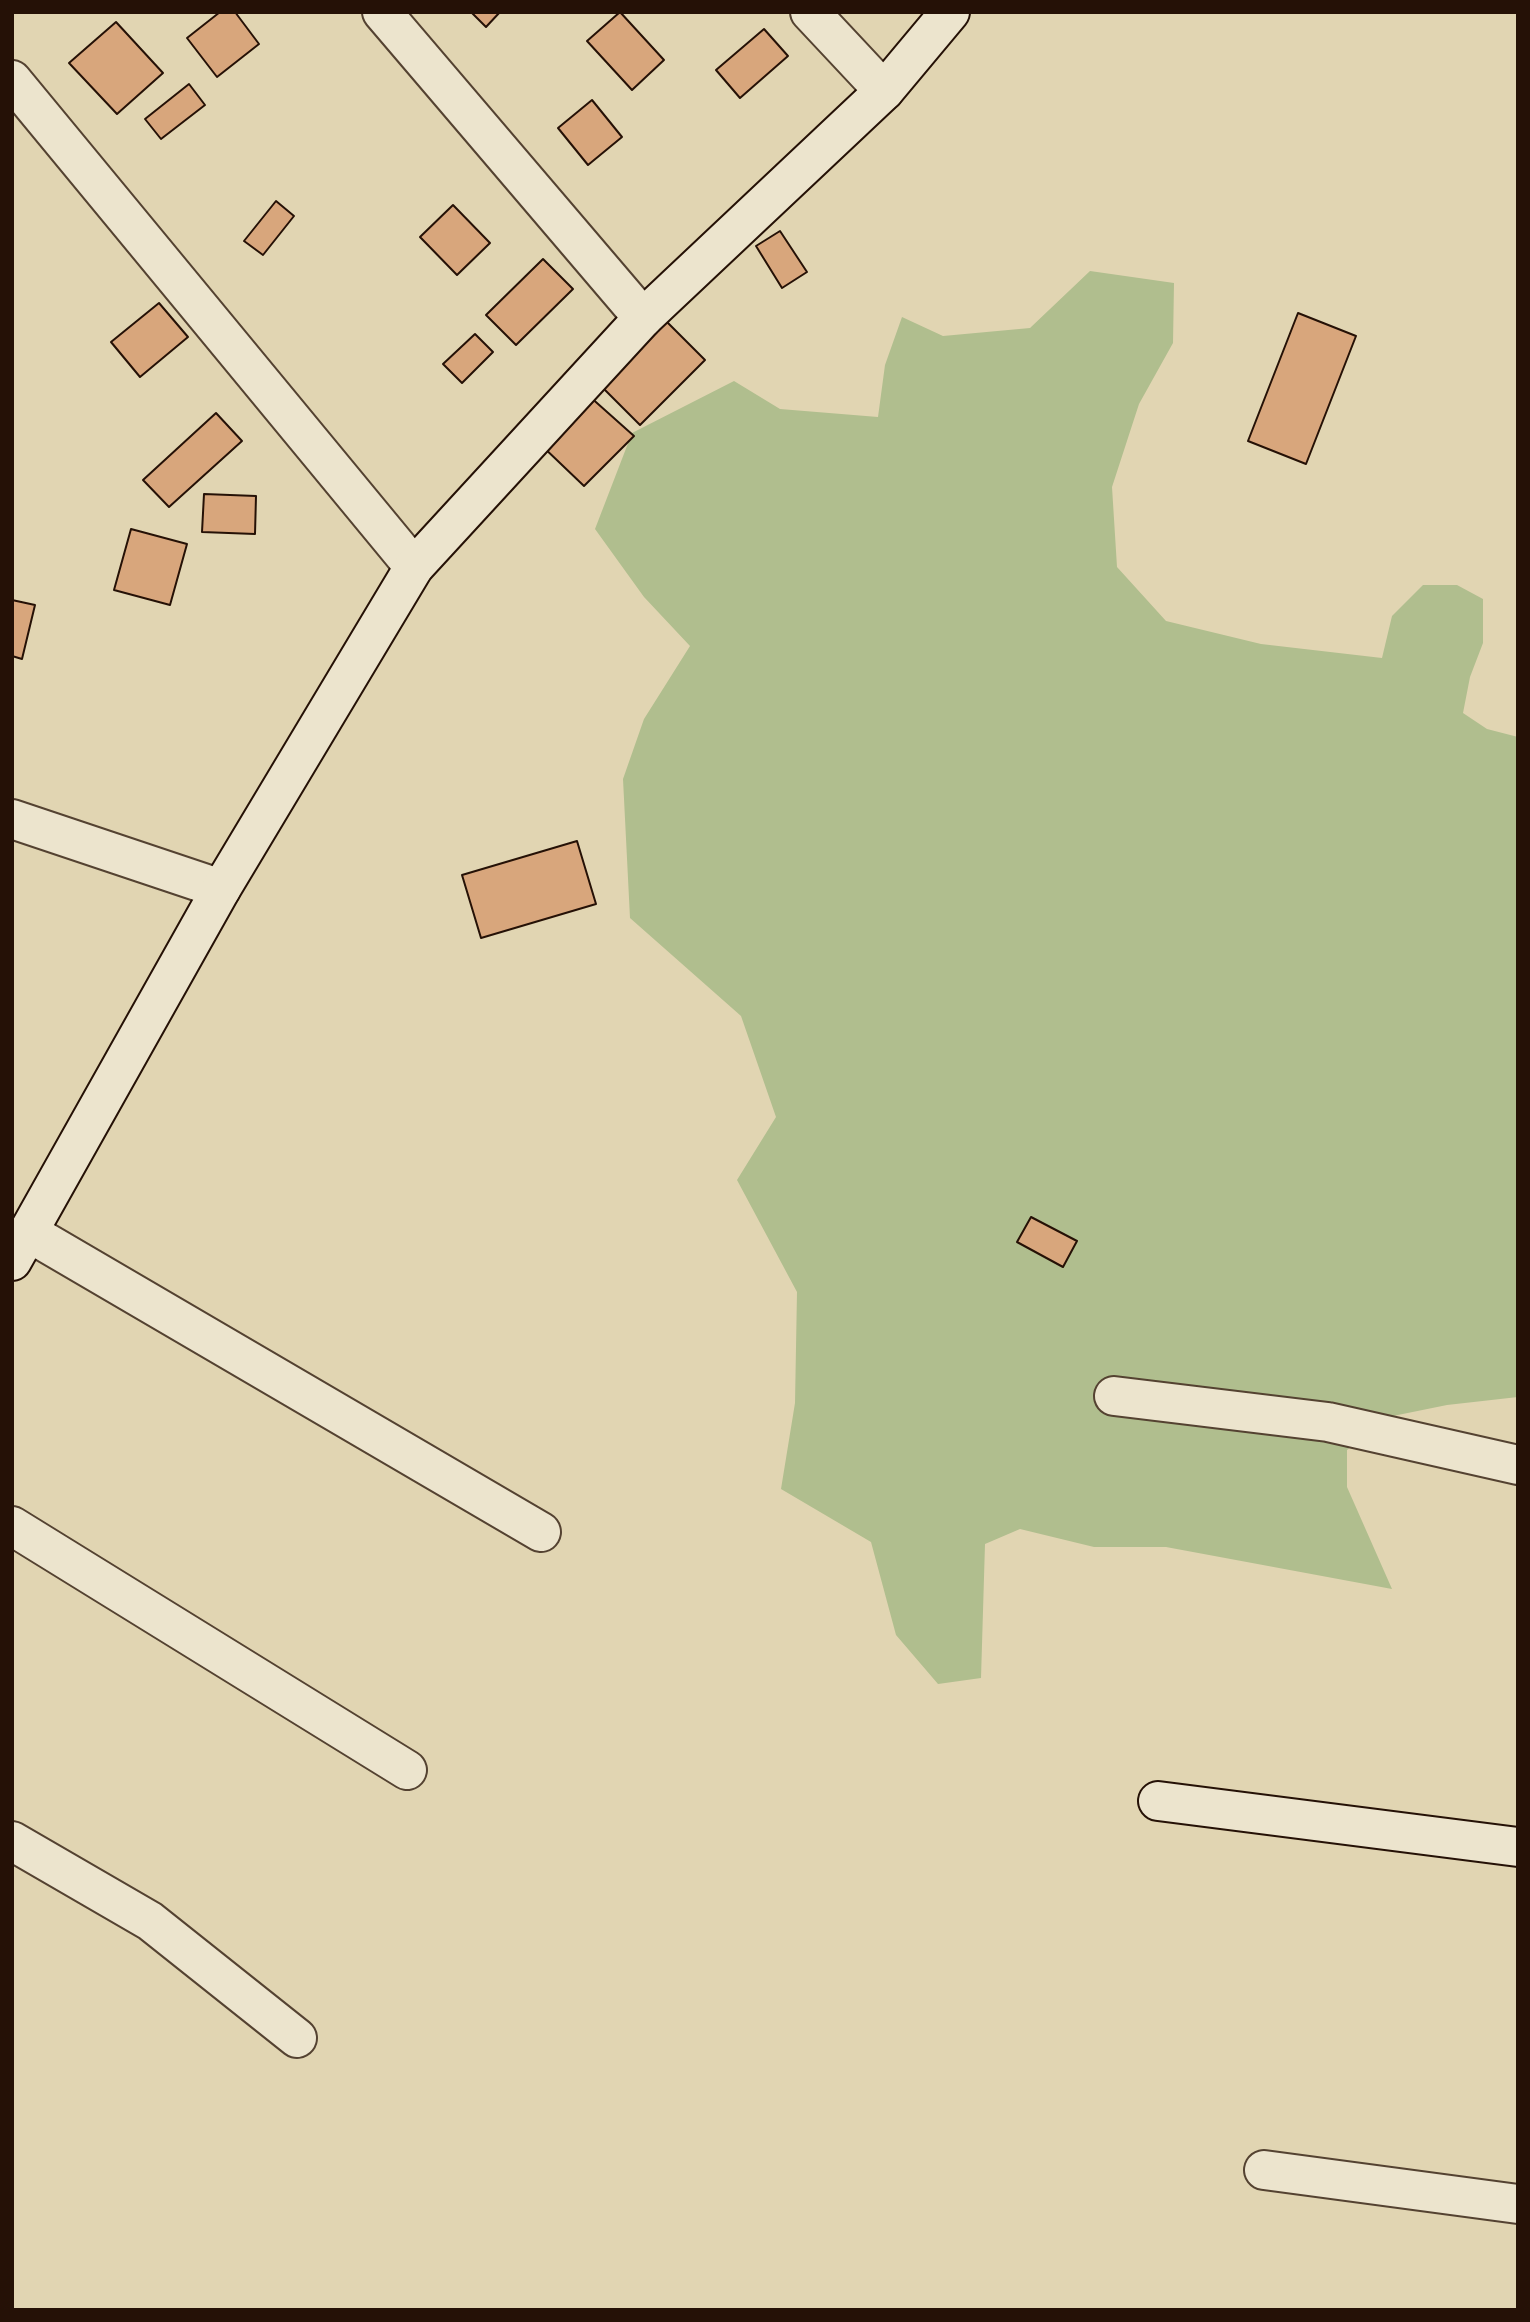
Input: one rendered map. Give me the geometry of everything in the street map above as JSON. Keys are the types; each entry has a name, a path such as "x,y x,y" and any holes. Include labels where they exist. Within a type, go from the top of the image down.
{"street":[{"path":"382,12 643,318"},
{"path":"810,12 884,91"},
{"path":"541,1532 20,1246 221,889 414,567 643,318 884,91 950,12"},
{"path":"12,80 414,567"},
{"path":"12,819 221,889"},
{"path":"1114,1396 1328,1423 1518,1465"},
{"path":"12,1526 407,1770"},
{"path":"1158,1801 1518,1847"},
{"path":"12,1841 150,1921 297,2038"},
{"path":"1264,2170 1518,2204"}],"green space":[{"path":"1090,271 1174,283 1173,343 1139,404 1112,487 1117,567 1166,621 1261,644 1382,658 1392,616 1423,585 1457,585 1483,599 1483,643 1470,677 1463,713 1487,729 1518,737 1518,1397 1447,1405 1388,1417 1347,1450 1347,1487 1392,1589 1166,1547 1094,1547 1020,1529 985,1544 981,1678 938,1684 896,1635 871,1542 781,1489 795,1403 797,1292 737,1180 776,1117 741,1016 630,918 623,779 644,719 690,646 644,597 595,529 632,433 734,381 780,409 878,417 885,365 902,317 943,336 1030,328"}],"building":[{"path":"220,12 235,12 259,44 217,77 187,38"},
{"path":"471,12 500,12 486,27"},
{"path":"620,12 664,60 632,90 587,41"},
{"path":"116,22 163,73 117,114 69,63"},
{"path":"764,29 788,56 740,98 716,70"},
{"path":"189,84 205,105 161,139 145,119"},
{"path":"592,100 622,137 588,165 558,128"},
{"path":"276,201 294,216 263,255 244,241"},
{"path":"453,205 490,243 457,275 420,237"},
{"path":"780,231 807,272 782,288 756,246"},
{"path":"543,259 573,289 516,345 486,315"},
{"path":"159,303 188,337 140,377 111,342"},
{"path":"1298,313 1356,336 1306,464 1248,441"},
{"path":"667,322 705,360 640,425 602,387"},
{"path":"475,334 493,352 462,383 443,364"},
{"path":"588,395 634,436 584,486 539,443"},
{"path":"216,413 242,441 169,507 143,480"},
{"path":"204,494 256,496 255,534 202,532"},
{"path":"131,529 187,544 170,605 114,590"},
{"path":"12,600 35,605 22,659 12,656"},
{"path":"577,841 596,904 481,938 462,875"},
{"path":"1031,1217 1077,1241 1063,1267 1017,1242"}]}
